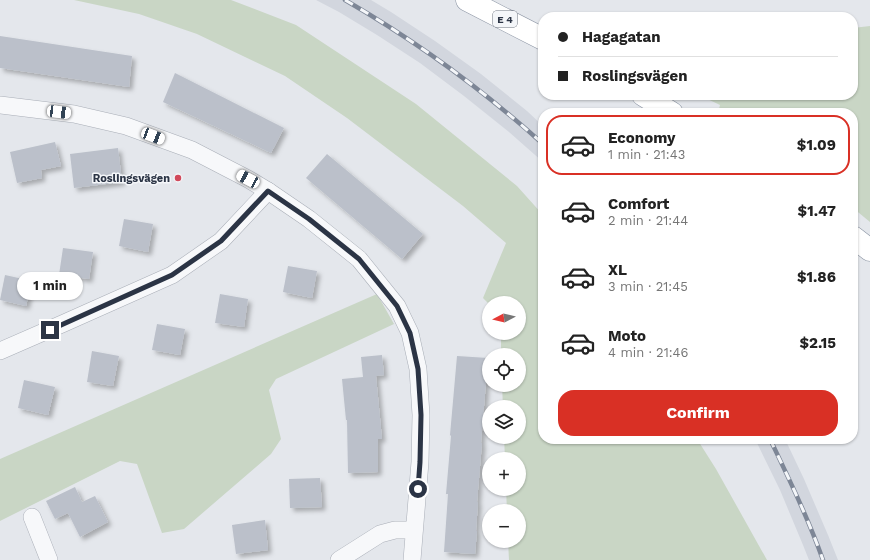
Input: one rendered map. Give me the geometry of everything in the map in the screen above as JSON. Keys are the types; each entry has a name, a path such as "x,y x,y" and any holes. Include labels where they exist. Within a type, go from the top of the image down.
{"highway":[{"name":"E 4","path":"467,0 538,36"},
{"path":"651,100 664,108"},
{"path":"858,241 870,250"}],"street":[{"path":"0,104 74,114 126,126 192,150 268,191 309,219 359,259 397,306 410,333 418,369 421,415 420,462 412,560"},
{"path":"0,350 172,275 221,241 268,191"},
{"path":"32,517 49,560"},
{"path":"339,560 380,534 395,530 414,530"}],"shaded area":[{"path":"316,0 371,0 435,41 481,74 538,121 538,158 509,132 420,63 339,12"},
{"path":"757,444 787,444 804,479 838,560 809,560 780,490"}],"green space":[{"path":"74,0 231,0 296,25 416,104 517,186 538,209 538,444 700,444 716,469 767,560 509,560 508,548 526,548 526,504 507,504 506,496 526,496 526,452 505,452 504,444 526,444 526,400 503,400 502,392 526,392 526,348 501,348 501,340 526,340 526,296 484,296 506,243 463,206 347,118 285,76 197,34 139,14"},
{"path":"870,26 870,222 858,212 858,108 719,108 720,105 710,100 858,100 858,27"},
{"path":"377,294 394,324 276,379 269,390 281,439 271,454 184,529 162,533 137,464 120,461 0,521 0,459"}],"building":[{"path":"0,36 132,56 129,87 0,68"},
{"path":"175,73 284,128 271,153 163,102"},
{"path":"55,142 61,166 41,170 42,178 17,183 10,152"},
{"path":"118,148 122,182 74,188 70,154"},
{"path":"327,154 423,234 402,259 306,178"},
{"path":"124,219 153,224 148,252 119,246"},
{"path":"63,248 93,252 89,279 59,275"},
{"path":"288,266 317,271 312,298 283,292"},
{"path":"5,275 32,281 26,306 0,300"},
{"path":"220,294 248,299 244,327 215,323"},
{"path":"157,324 185,329 180,355 152,350"},
{"path":"92,351 119,356 113,386 87,382"},
{"path":"382,355 384,375 376,376 382,439 378,439 378,472 348,473 347,420 342,379 363,377 361,357"},
{"path":"457,356 482,358 482,392 485,392 485,400 482,400 482,443 477,502 475,554 444,552 450,435"},
{"path":"24,380 55,387 48,415 18,408"},
{"path":"320,478 322,507 290,508 289,479"},
{"path":"75,487 82,502 95,496 108,522 80,537 68,513 55,519 46,501"},
{"path":"265,520 268,550 236,554 232,525"}],"railway":[{"path":"345,0 397,32 448,67 496,104 538,140"},
{"path":"772,444 805,514 823,560"}],"place":[{"name":"Roslingsvägen","path":"178,178"}],"route":[{"path":"50,330 172,275 221,241 268,191 309,219 359,259 397,306 410,333 418,369 421,415 418,489"}]}
